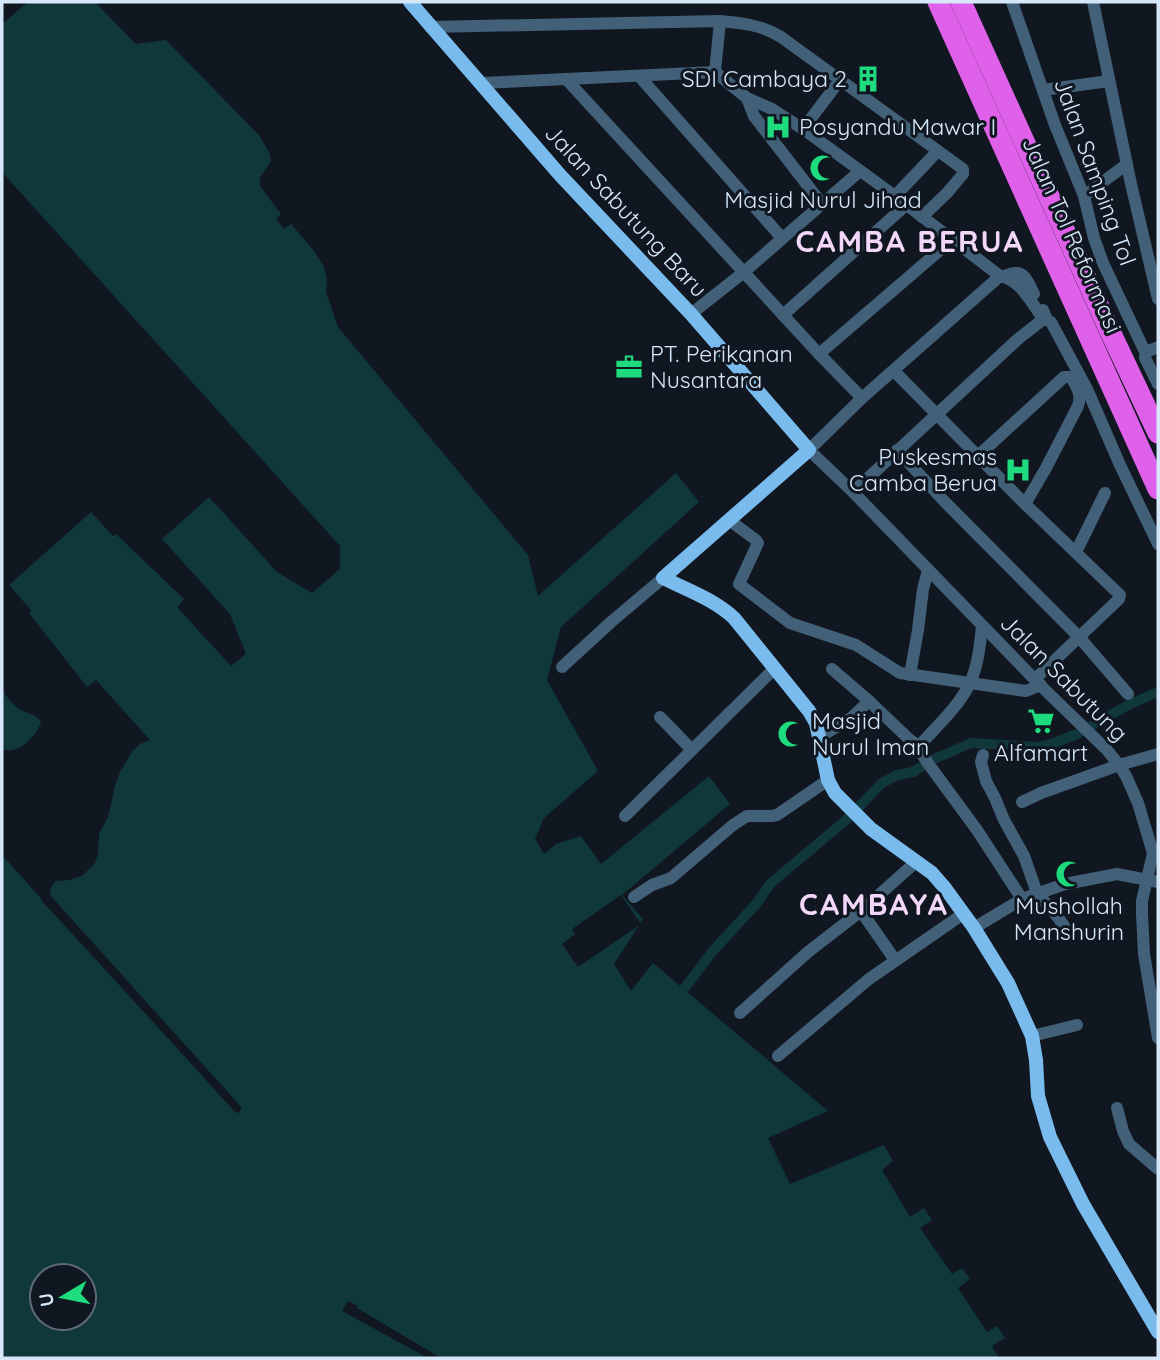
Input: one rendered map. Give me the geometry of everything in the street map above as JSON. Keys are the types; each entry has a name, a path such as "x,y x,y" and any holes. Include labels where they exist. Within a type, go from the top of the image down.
{"highway":[{"path":"923,2 1089,336"},
{"name":"Jalan Tol Reformasi","path":"939,2 1158,489"},
{"name":"Jalan Tol Reformasi","path":"961,2 1158,433"}],"street":[{"name":"Jalan Sabutung Baru","path":"410,2 560,175 691,314 810,450"},
{"name":"Jalan Samping Tol","path":"1012,2 1055,125 1084,196 1103,263 1158,384"},
{"path":"1093,2 1127,164 1152,252 1158,299"},
{"path":"430,27 720,21 753,25 774,33 963,169 963,174 947,193 922,216"},
{"path":"715,72 720,21"},
{"path":"481,83 715,72 747,98 772,109 803,130 1003,276 1018,284 1042,317 1041,321 1018,339 853,492"},
{"path":"639,76 782,238"},
{"path":"566,79 862,398"},
{"path":"803,130 840,80"},
{"path":"1043,90 1110,81"},
{"path":"747,98 754,116 822,204"},
{"path":"895,195 933,156"},
{"path":"1084,196 1127,164"},
{"path":"691,314 744,272 860,171"},
{"path":"783,315 906,205"},
{"path":"819,354 953,239"},
{"path":"562,667 810,450 862,398 1003,276 1015,272 1023,276 1047,320 1051,321 1087,389 1158,544"},
{"path":"1146,354 1158,347"},
{"path":"729,520 758,543 740,585 790,623 856,645 900,673 910,676 1026,691 1038,682 1120,597 894,371"},
{"path":"979,455 1064,377 1071,377 1079,391 1078,406 1025,503"},
{"name":"Jalan Sabutung","path":"810,450 1126,775 1138,803 1153,853 1153,880 1142,901 1142,914 1144,954 1153,985 1158,1038"},
{"path":"897,450 1079,637 1128,694"},
{"path":"1076,552 1105,493"},
{"path":"910,676 928,570"},
{"path":"663,578 726,610 809,711 816,723 828,780 835,793 879,835 932,873 946,888 974,929 1008,983 1032,1036 1040,1109 1050,1137 1083,1204 1158,1332"},
{"path":"982,626 980,648 970,683 953,708 920,745 921,752 1022,899"},
{"path":"625,816 775,668"},
{"path":"832,669 914,743 920,745"},
{"path":"820,737 851,718 869,701"},
{"path":"660,717 692,750"},
{"path":"1022,802 1119,765 1158,754"},
{"path":"983,755 981,762 986,781 1024,856 1037,893 1064,926"},
{"path":"634,897 652,885 671,878 747,816 777,815 828,780"},
{"path":"740,1013 917,861"},
{"path":"974,929 1022,899 1065,884 1117,874 1153,880"},
{"path":"861,911 895,960"},
{"path":"778,1056 835,1006 895,960 963,914"},
{"path":"1032,1036 1077,1025"},
{"path":"1117,1108 1129,1144 1158,1169"}],"shaded area":[{"path":"28,2 95,2 136,44 166,40 259,135 271,161 260,178 260,186 281,214 276,219 284,229 291,224 323,265 327,279 326,292 338,327 528,555 538,596 676,473 699,502 561,627 547,680 598,771 544,818 535,839 544,854 556,844 581,836 601,864 709,776 730,804 622,895 643,919 614,964 631,991 653,963 828,1111 768,1138 790,1184 884,1145 893,1161 882,1170 910,1217 924,1208 932,1220 920,1228 952,1274 962,1268 970,1279 958,1288 987,1332 997,1326 1005,1338 992,1346 999,1358 441,1358 348,1301 342,1311 428,1358 2,1358 2,855 235,1112 241,1107 50,896 50,889 55,881 70,880 83,875 95,863 99,834 108,817 120,772 133,750 150,740 96,680 87,687 29,613 31,610 9,585 91,512 113,536 116,534 184,599 177,607 231,666 246,654 230,614 162,539 209,497 277,572 312,593 340,569 340,546 2,172 2,24"},
{"path":"2,688 16,706 41,722 31,739 14,750 2,749"}],"pier":[{"path":"50,889 51,896 241,1107 239,1113 41,900 43,897 237,1109 48,898 46,893"},
{"path":"621,895 641,924 578,967 562,944 575,934 572,929"}],"waterway":[{"path":"684,989 771,883 846,820 882,783 897,775 913,772 934,759 971,743 1038,747 1052,744 1158,692"}],"place":[{"name":"SDI Cambaya 2","path":"868,79"},
{"name":"Posyandu Mawar I","path":"778,127"},
{"name":"Masjid Nurul Jihad","path":"823,168"},
{"name":"PT. Perikanan Nusantara","path":"629,367"},
{"name":"Puskesmas Camba Berua","path":"1018,470"},
{"name":"Alfamart","path":"1041,721"},
{"name":"Masjid Nurul Iman","path":"791,734"},
{"name":"Mushollah Manshurin","path":"1069,874"}],"district":[{"name":"CAMBA BERUA","path":"910,242"},
{"name":"CAMBAYA","path":"874,905"}]}
